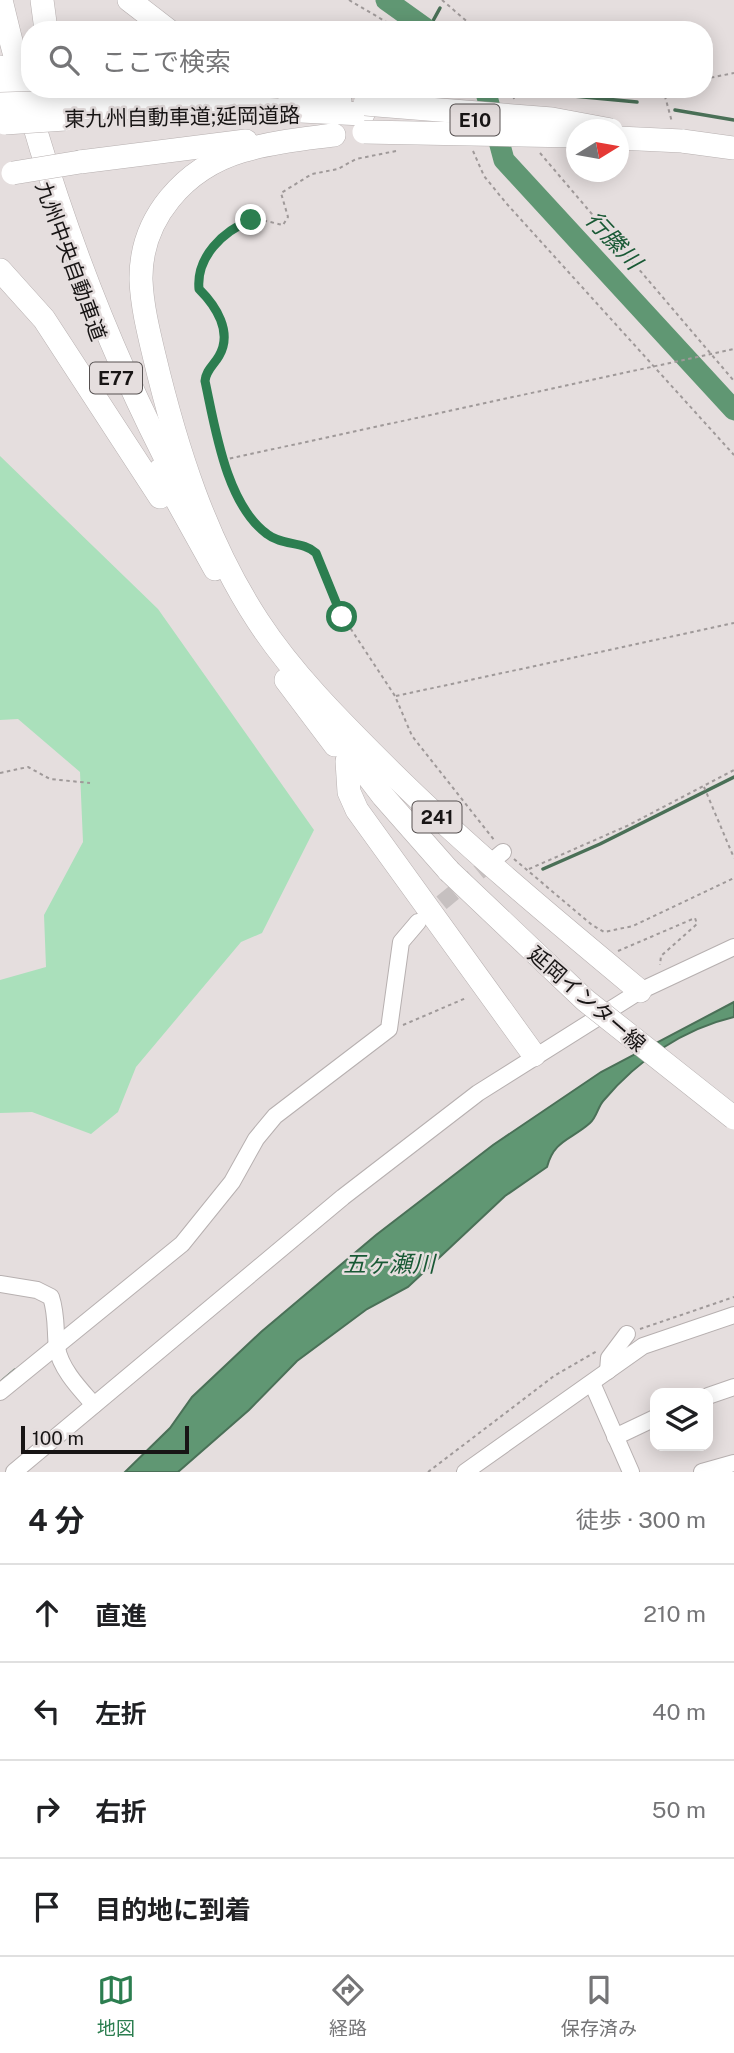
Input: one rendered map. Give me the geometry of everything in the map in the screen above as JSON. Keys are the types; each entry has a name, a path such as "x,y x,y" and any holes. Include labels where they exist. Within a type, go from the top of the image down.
{"highway":[{"name":"E77","path":"1,0 7,113"},
{"path":"42,0 45,21"},
{"path":"129,0 156,21"},
{"name":"E77","path":"0,38 7,113"},
{"path":"0,67 34,160"},
{"path":"310,98 364,117 447,131 566,136"},
{"name":"東九州自動車道;延岡道路","path":"60,105 177,103 566,129"},
{"path":"7,113 60,105 70,218 99,309"},
{"name":"東九州自動車道;延岡道路","path":"60,105 364,117"},
{"name":"九州中央自動車道","path":"7,113 34,160 74,277 125,398 183,516 254,623"},
{"name":"九州中央自動車道","path":"7,113 71,235 99,309 173,473 254,623"},
{"path":"254,623 215,540 186,469 147,324 142,289 142,262 157,217 176,191 199,171 243,150 334,135 364,117 552,119 566,122"},
{"path":"6,174 230,142 334,135"},
{"path":"629,135 734,149"},
{"path":"0,270 44,319 183,533 254,623"},
{"name":"延岡インター線","path":"254,623 347,761 449,871 586,1000 734,1118"},
{"name":"延岡インター線","path":"254,623 352,757 449,871"},
{"name":"241","path":"254,623 327,707 424,805 505,879 649,987"},
{"name":"241","path":"347,761 349,792 357,810 534,1055"}],"street":[{"path":"0,1392 137,1283 198,1228 275,1116 389,1029 401,942 418,922"},
{"path":"14,1472 427,1130 534,1055 649,987 734,947"},
{"path":"0,1284 37,1290 51,1297 55,1311 57,1345 67,1370 94,1405"},
{"path":"465,1472 643,1346 734,1315"},
{"path":"608,1371 609,1358 627,1334"},
{"path":"592,1382 631,1472"},
{"path":"713,1394 734,1387"},
{"path":"615,1437 650,1420"},
{"path":"702,1472 734,1463"}],"path":[{"path":"349,0 385,21"},
{"path":"442,0 466,21"},
{"path":"713,77 734,72"},
{"path":"513,98 514,102"},
{"path":"470,143 485,176 506,203 734,455"},
{"path":"405,149 356,159 338,169 312,174 281,193 288,217 283,225 251,220 237,225 214,245 198,277 199,289 212,303 223,330 222,351 206,373 205,381 223,460 245,507 263,531 278,543 309,547 316,553 342,617 395,696 412,736 500,854 528,869 592,925 604,932 633,926 734,878"},
{"path":"536,149 734,381"},
{"path":"223,460 734,349"},
{"path":"395,696 734,623"},
{"path":"0,773 28,767 50,779 90,783"},
{"path":"528,869 629,825 734,770"},
{"path":"703,786 734,858"},
{"path":"609,955 695,918 696,924 661,956 649,987"},
{"path":"389,1029 466,998"},
{"path":"428,1472 554,1376 627,1334 734,1297"}],"shaded area":[{"path":"0,456 158,609 314,830 262,933 241,942 136,1067 118,1112 91,1134 32,1112 0,1113 0,980 46,967 44,915 83,842 80,772 18,719 0,720"}],"water":[{"name":"五ヶ瀬川","path":"734,1002 734,1017 715,1022 679,1038 631,1072 602,1102 590,1123 554,1151 547,1167 505,1196 408,1287 367,1309 297,1361 249,1410 178,1472 125,1472 170,1428 192,1397 261,1332 376,1235 493,1145 601,1072"}],"waterway":[{"name":"行縢川","path":"386,0 415,21"},
{"path":"433,21 440,8"},
{"name":"行縢川","path":"487,98 504,160 734,410"},
{"path":"594,98 637,102"},
{"path":"675,110 734,120"},
{"path":"543,869 600,844 734,777"},
{"path":"2,1381 15,1370"}],"tunnel":[{"path":"423,918 497,857"}],"route":[{"path":"251,220 237,225 214,245 198,277 199,289 220,316 223,330 222,351 206,373 205,381 223,460 245,507 263,531 278,543 309,547 316,553 342,617"}]}
